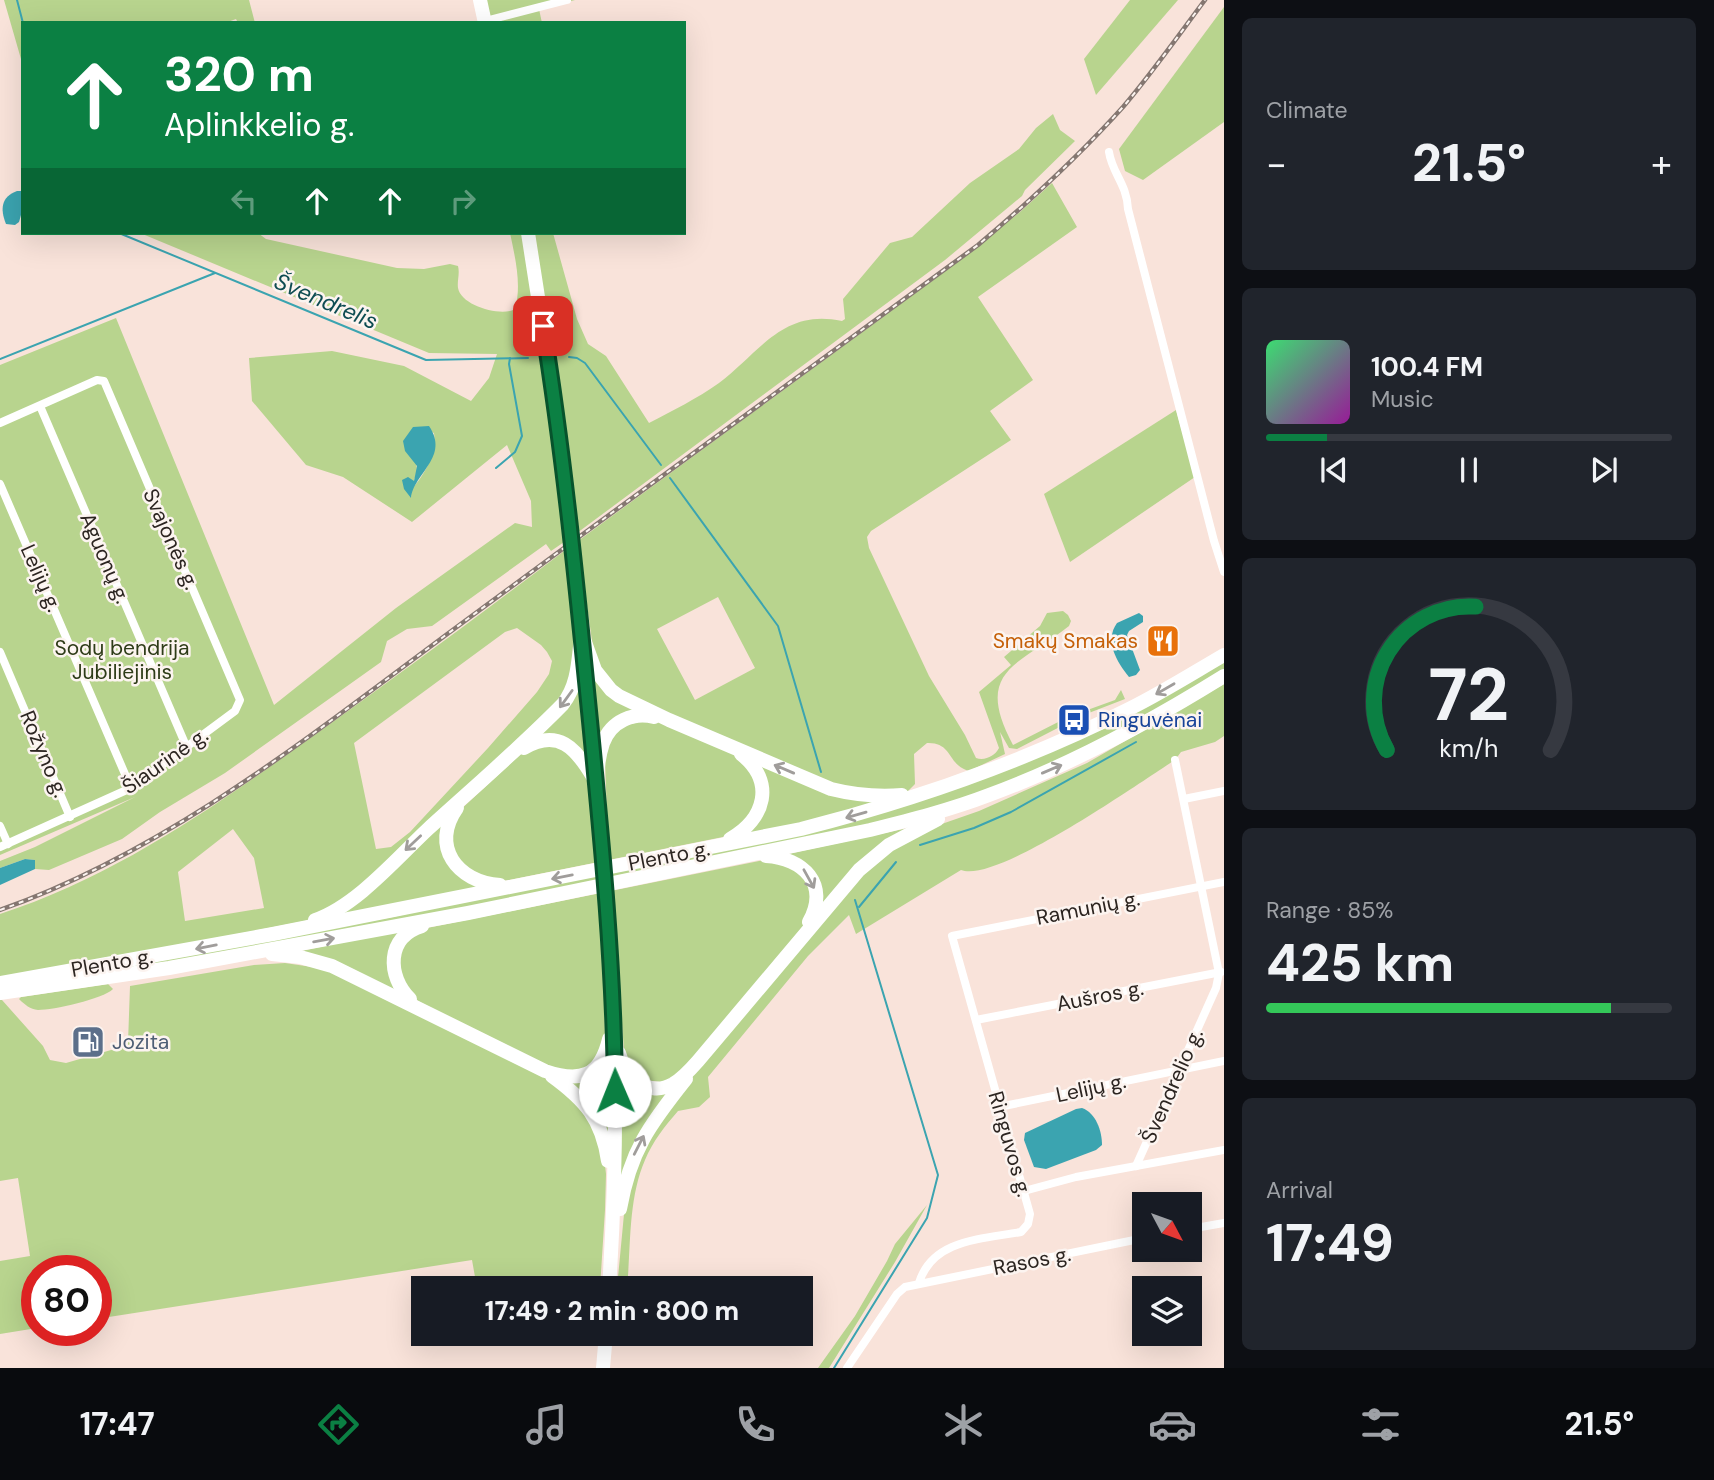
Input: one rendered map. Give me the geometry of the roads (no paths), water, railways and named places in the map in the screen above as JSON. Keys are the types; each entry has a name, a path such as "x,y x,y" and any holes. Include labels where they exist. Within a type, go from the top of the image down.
{"highway":[{"path":"480,0 485,21"},
{"path":"528,235 569,510 602,838 614,1029 615,1163 610,1276"},
{"path":"582,636 595,670 611,690 669,720 831,789 875,797 908,794 950,780 968,778"},
{"path":"273,934 319,919 350,900 507,758 569,697 576,678 582,636"},
{"name":"Plento g.","path":"2,988 846,818 968,778 1096,725 1162,691 1224,654"},
{"name":"Plento g.","path":"2,988 257,952 468,913 870,830 989,795 1062,764 1113,739 1224,676"},
{"path":"596,780 605,739 618,723 638,715 669,720"},
{"path":"507,758 534,742 556,741 575,750 596,780"},
{"path":"716,846 744,831 754,821 762,799 759,776 754,766 729,745"},
{"path":"611,1258 626,1177 634,1154 652,1123 698,1061 783,958 873,856 906,834 989,795"},
{"path":"465,798 448,825 447,845 453,861 463,874 474,880 519,886"},
{"path":"751,855 789,859 806,870 814,884 816,905 813,915 783,958"},
{"path":"419,1007 401,990 397,982 393,968 397,949 402,940 415,929 468,913"},
{"path":"257,952 317,960 419,1007 545,1071 563,1077 574,1077 592,1071 606,1054 614,1029"},
{"path":"614,1029 623,1067 633,1080 640,1084 667,1087 698,1061"},
{"path":"545,1071 576,1094 596,1119 604,1143 613,1199"},
{"path":"603,1368 605,1346"}],"street":[{"path":"489,21 567,0"},
{"path":"1108,152 1128,198 1128,209 1224,572"},
{"name":"Svajonės g.","path":"40,406 97,380 104,381 239,696"},
{"path":"0,423 40,406"},
{"name":"Aguonų g.","path":"40,406 187,748"},
{"name":"Lelijų g.","path":"0,484 131,788"},
{"name":"Rožyno g.","path":"0,652 70,817"},
{"name":"Šiaurinė g.","path":"4,846 131,788 235,711 240,705 239,696"},
{"name":"Švendrelio g.","path":"1136,1166 1221,972 1175,761"},
{"path":"1184,799 1224,791"},
{"path":"0,826 4,846"},
{"name":"Ramunių g.","path":"952,936 1224,882"},
{"name":"Ringuvos g.","path":"919,1283 923,1272 942,1249 1021,1231 1028,1224 1030,1214 952,936"},
{"name":"Aušros g.","path":"976,1020 1221,972"},
{"name":"Lelijų g.","path":"999,1107 1224,1061"},
{"path":"1024,1191 1076,1177 1224,1150"},
{"path":"1202,1228 1224,1223"},
{"name":"Rasos g.","path":"919,1283 1132,1240"},
{"path":"847,1368 897,1294 905,1287 919,1283"}],"water":[{"path":"21,191 21,215 15,225 6,224 3,213 3,204 12,194"},
{"path":"429,426 434,437 433,456 413,489 411,498 404,489 402,480 408,477 414,481 417,466 405,451 403,441 413,427"},
{"path":"1139,613 1143,616 1143,622 1127,635 1140,670 1129,677 1114,651 1113,630 1117,623"},
{"path":"25,859 35,860 35,869 0,885 0,868"},
{"path":"1082,1108 1091,1114 1097,1123 1102,1145 1096,1150 1046,1169 1034,1167 1024,1140 1025,1133"}],"waterway":[{"name":"Švendrelis","path":"17,0 22,21"},
{"name":"Švendrelis","path":"124,235 426,360 528,358"},
{"path":"0,359 215,273"},
{"path":"569,357 585,363 661,465"},
{"path":"496,468 515,452 522,436 510,358"},
{"path":"670,478 778,626 821,772"},
{"path":"920,845 974,828 1011,812 1136,742"},
{"path":"859,907 896,862"},
{"path":"834,1368 927,1218 938,1175 855,900"}],"railway":[{"path":"0,910 65,884 127,853 247,780 978,245 1053,179 1106,126 1205,0"}],"place":[{"name":"Smakų Smakas","path":"1163,641"},
{"name":"Ringuvėnai","path":"1074,720"},
{"name":"Jozita","path":"88,1042"}],"park label":[{"name":"Sodų bendrija Jubiliejinis","path":"122,660"}]}
